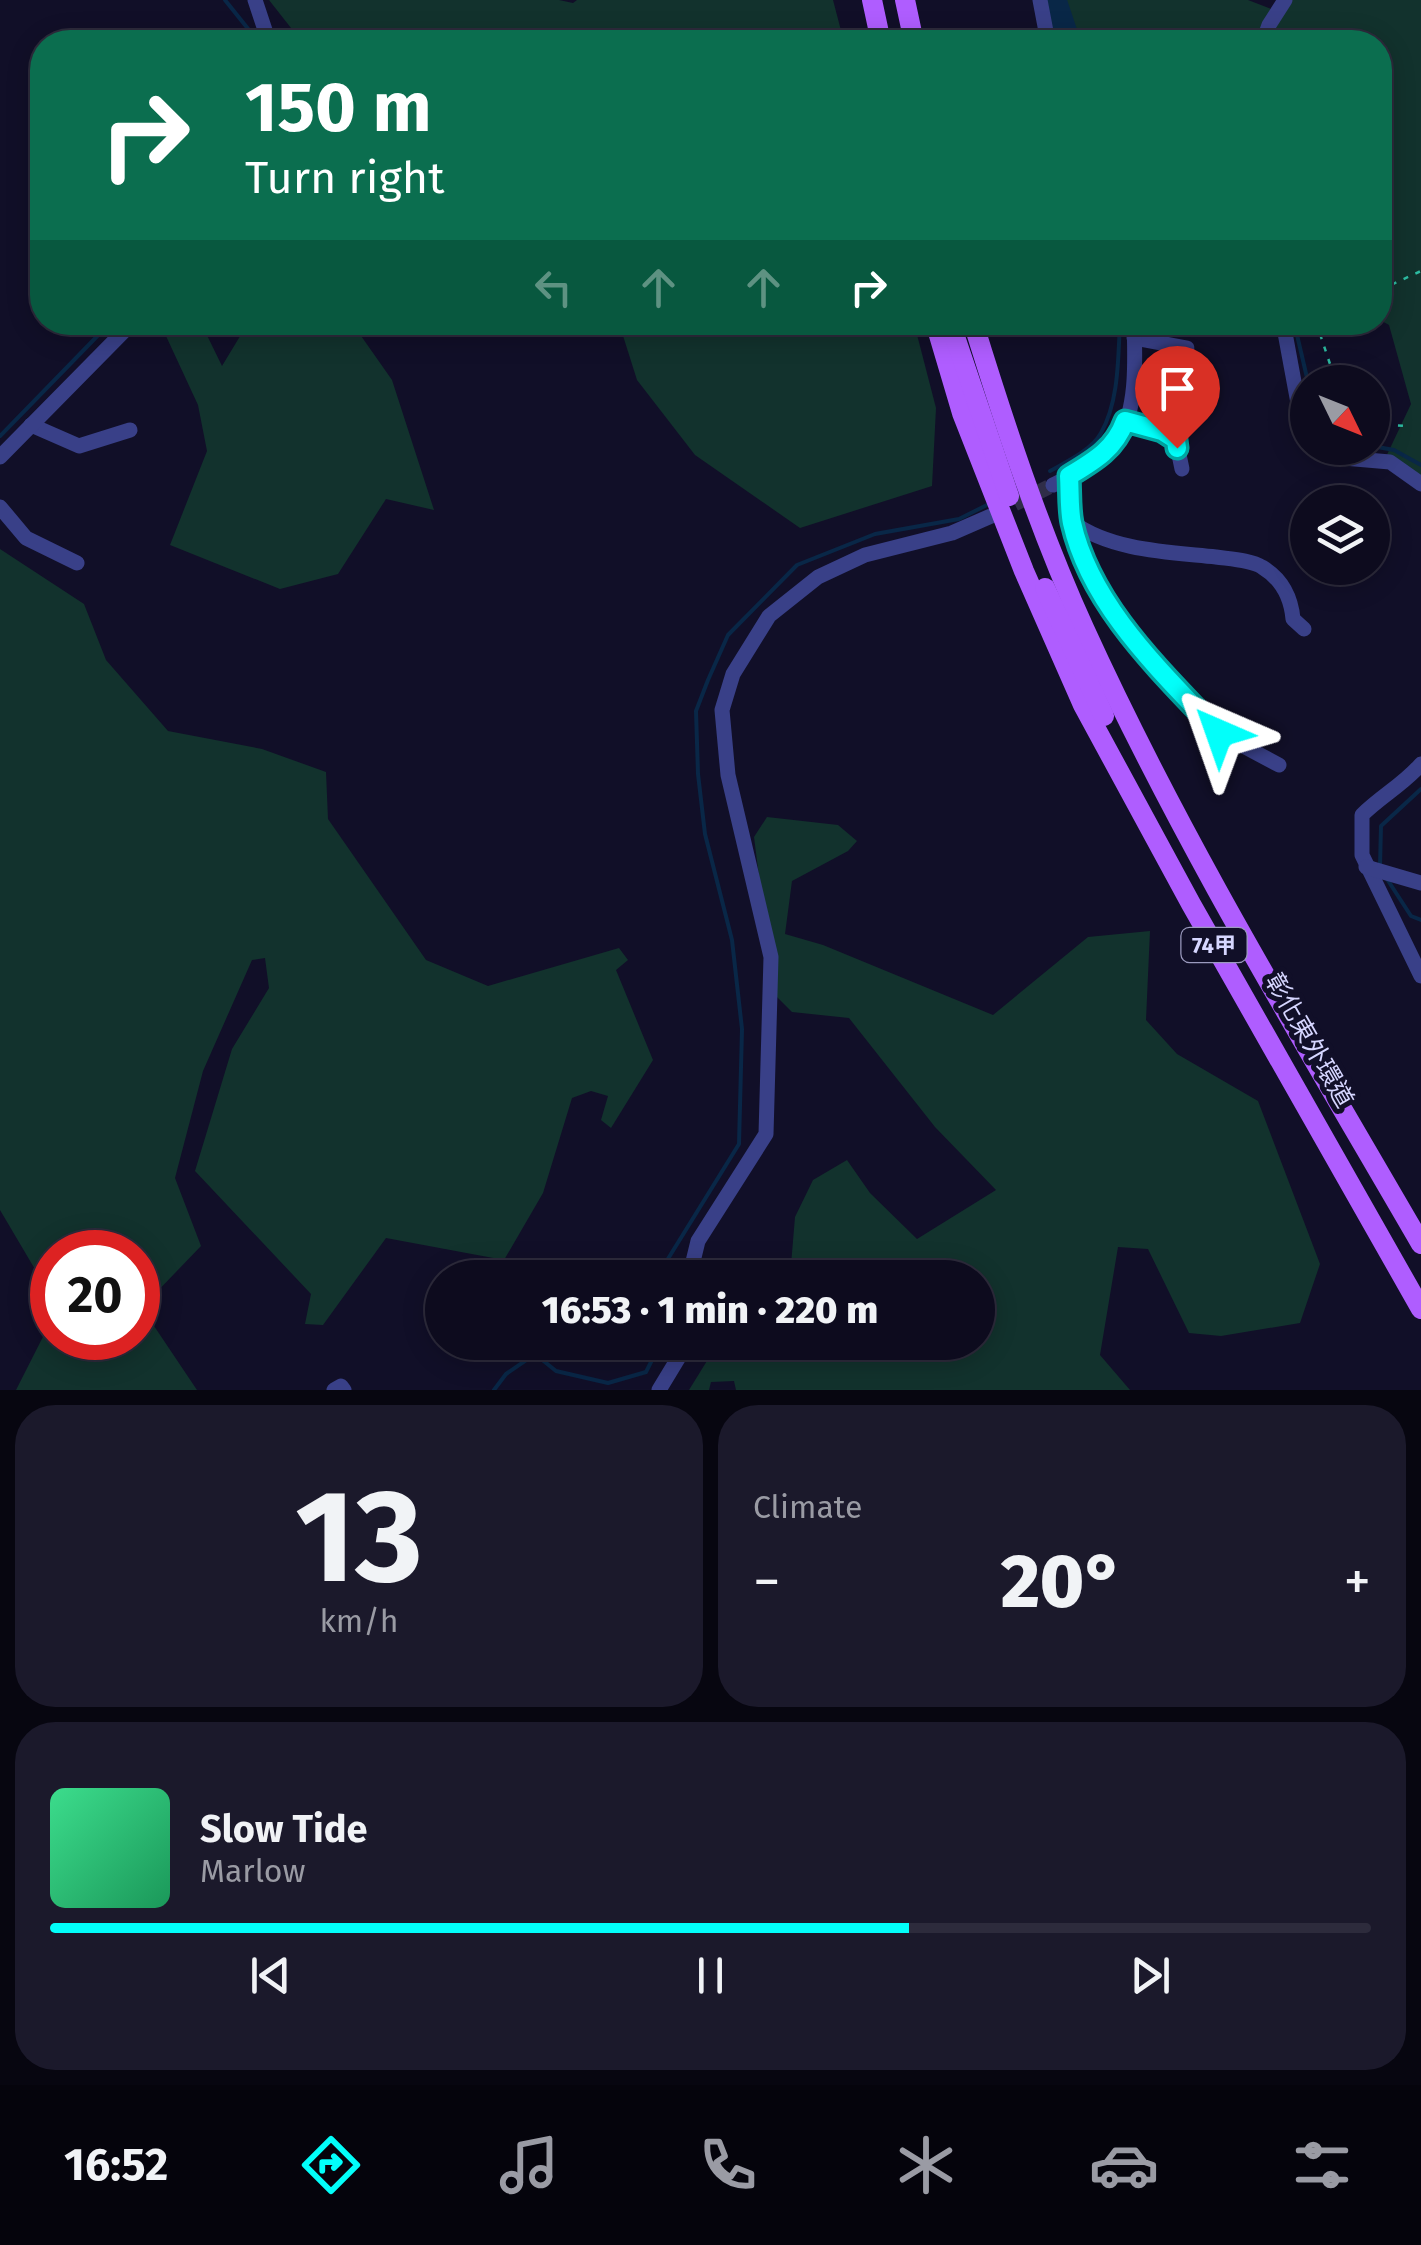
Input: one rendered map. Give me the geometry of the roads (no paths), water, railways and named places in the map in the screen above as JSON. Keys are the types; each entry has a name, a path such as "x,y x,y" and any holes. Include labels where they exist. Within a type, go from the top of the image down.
{"main road":[{"path":"861,0 867,30"},
{"path":"872,0 878,30"},
{"path":"893,0 899,30"},
{"path":"905,0 911,30"},
{"name":"74甲","path":"939,335 962,413 1038,606 1083,705 1190,904 1421,1310"},
{"name":"彰化東外環道","path":"954,335 1036,566 1111,731 1200,896 1421,1284"},
{"name":"彰化東外環道","path":"977,335 1009,437 1055,558 1123,711 1198,856 1421,1244"},
{"name":"74甲","path":"986,335 1018,433 1065,555 1154,747 1221,875 1421,1221"}],"street":[{"path":"255,0 265,30"},
{"path":"1040,0 1046,30"},
{"path":"1267,30 1285,0"},
{"path":"0,457 120,335"},
{"path":"1053,485 1106,452 1118,440 1130,408 1134,335"},
{"path":"1149,335 1187,348"},
{"path":"1286,335 1291,365"},
{"path":"1125,421 1162,431 1176,440 1182,470"},
{"path":"31,425 79,446 130,430"},
{"path":"1390,462 1421,484"},
{"path":"1069,476 1072,522 1088,568 1106,600 1219,733 1279,765"},
{"path":"0,507 26,538 77,563"},
{"path":"693,1260 698,1241 766,1134 771,957 728,776 722,710 733,674 769,616 818,578 866,555 952,533 991,516"},
{"path":"1072,522 1085,532 1144,549 1260,565 1283,586 1291,601 1293,619 1304,629"},
{"path":"1421,764 1408,779 1362,814 1362,855 1366,867 1421,976"},
{"path":"1366,867 1421,883"},
{"path":"659,1390 677,1360"},
{"path":"334,1390 341,1386 344,1390"}],"waterway":[{"path":"225,0 249,30"},
{"path":"1054,0 1064,30"},
{"path":"0,436 98,335"},
{"path":"1050,471 1078,455 1101,433 1111,407 1119,335"},
{"path":"1297,335 1304,365"},
{"path":"1390,449 1421,465"},
{"path":"667,1260 739,1144 742,1029 732,940 705,834 698,774 696,711 708,680 728,635 797,565 875,534 959,519 987,505"},
{"path":"1380,866 1381,826 1421,789"},
{"path":"1387,879 1411,916 1421,920"},
{"path":"494,1390 506,1374 526,1360"},
{"path":"542,1360 556,1371 608,1383 646,1372 652,1360"}],"tunnel":[{"path":"994,514 1053,485"}]}
